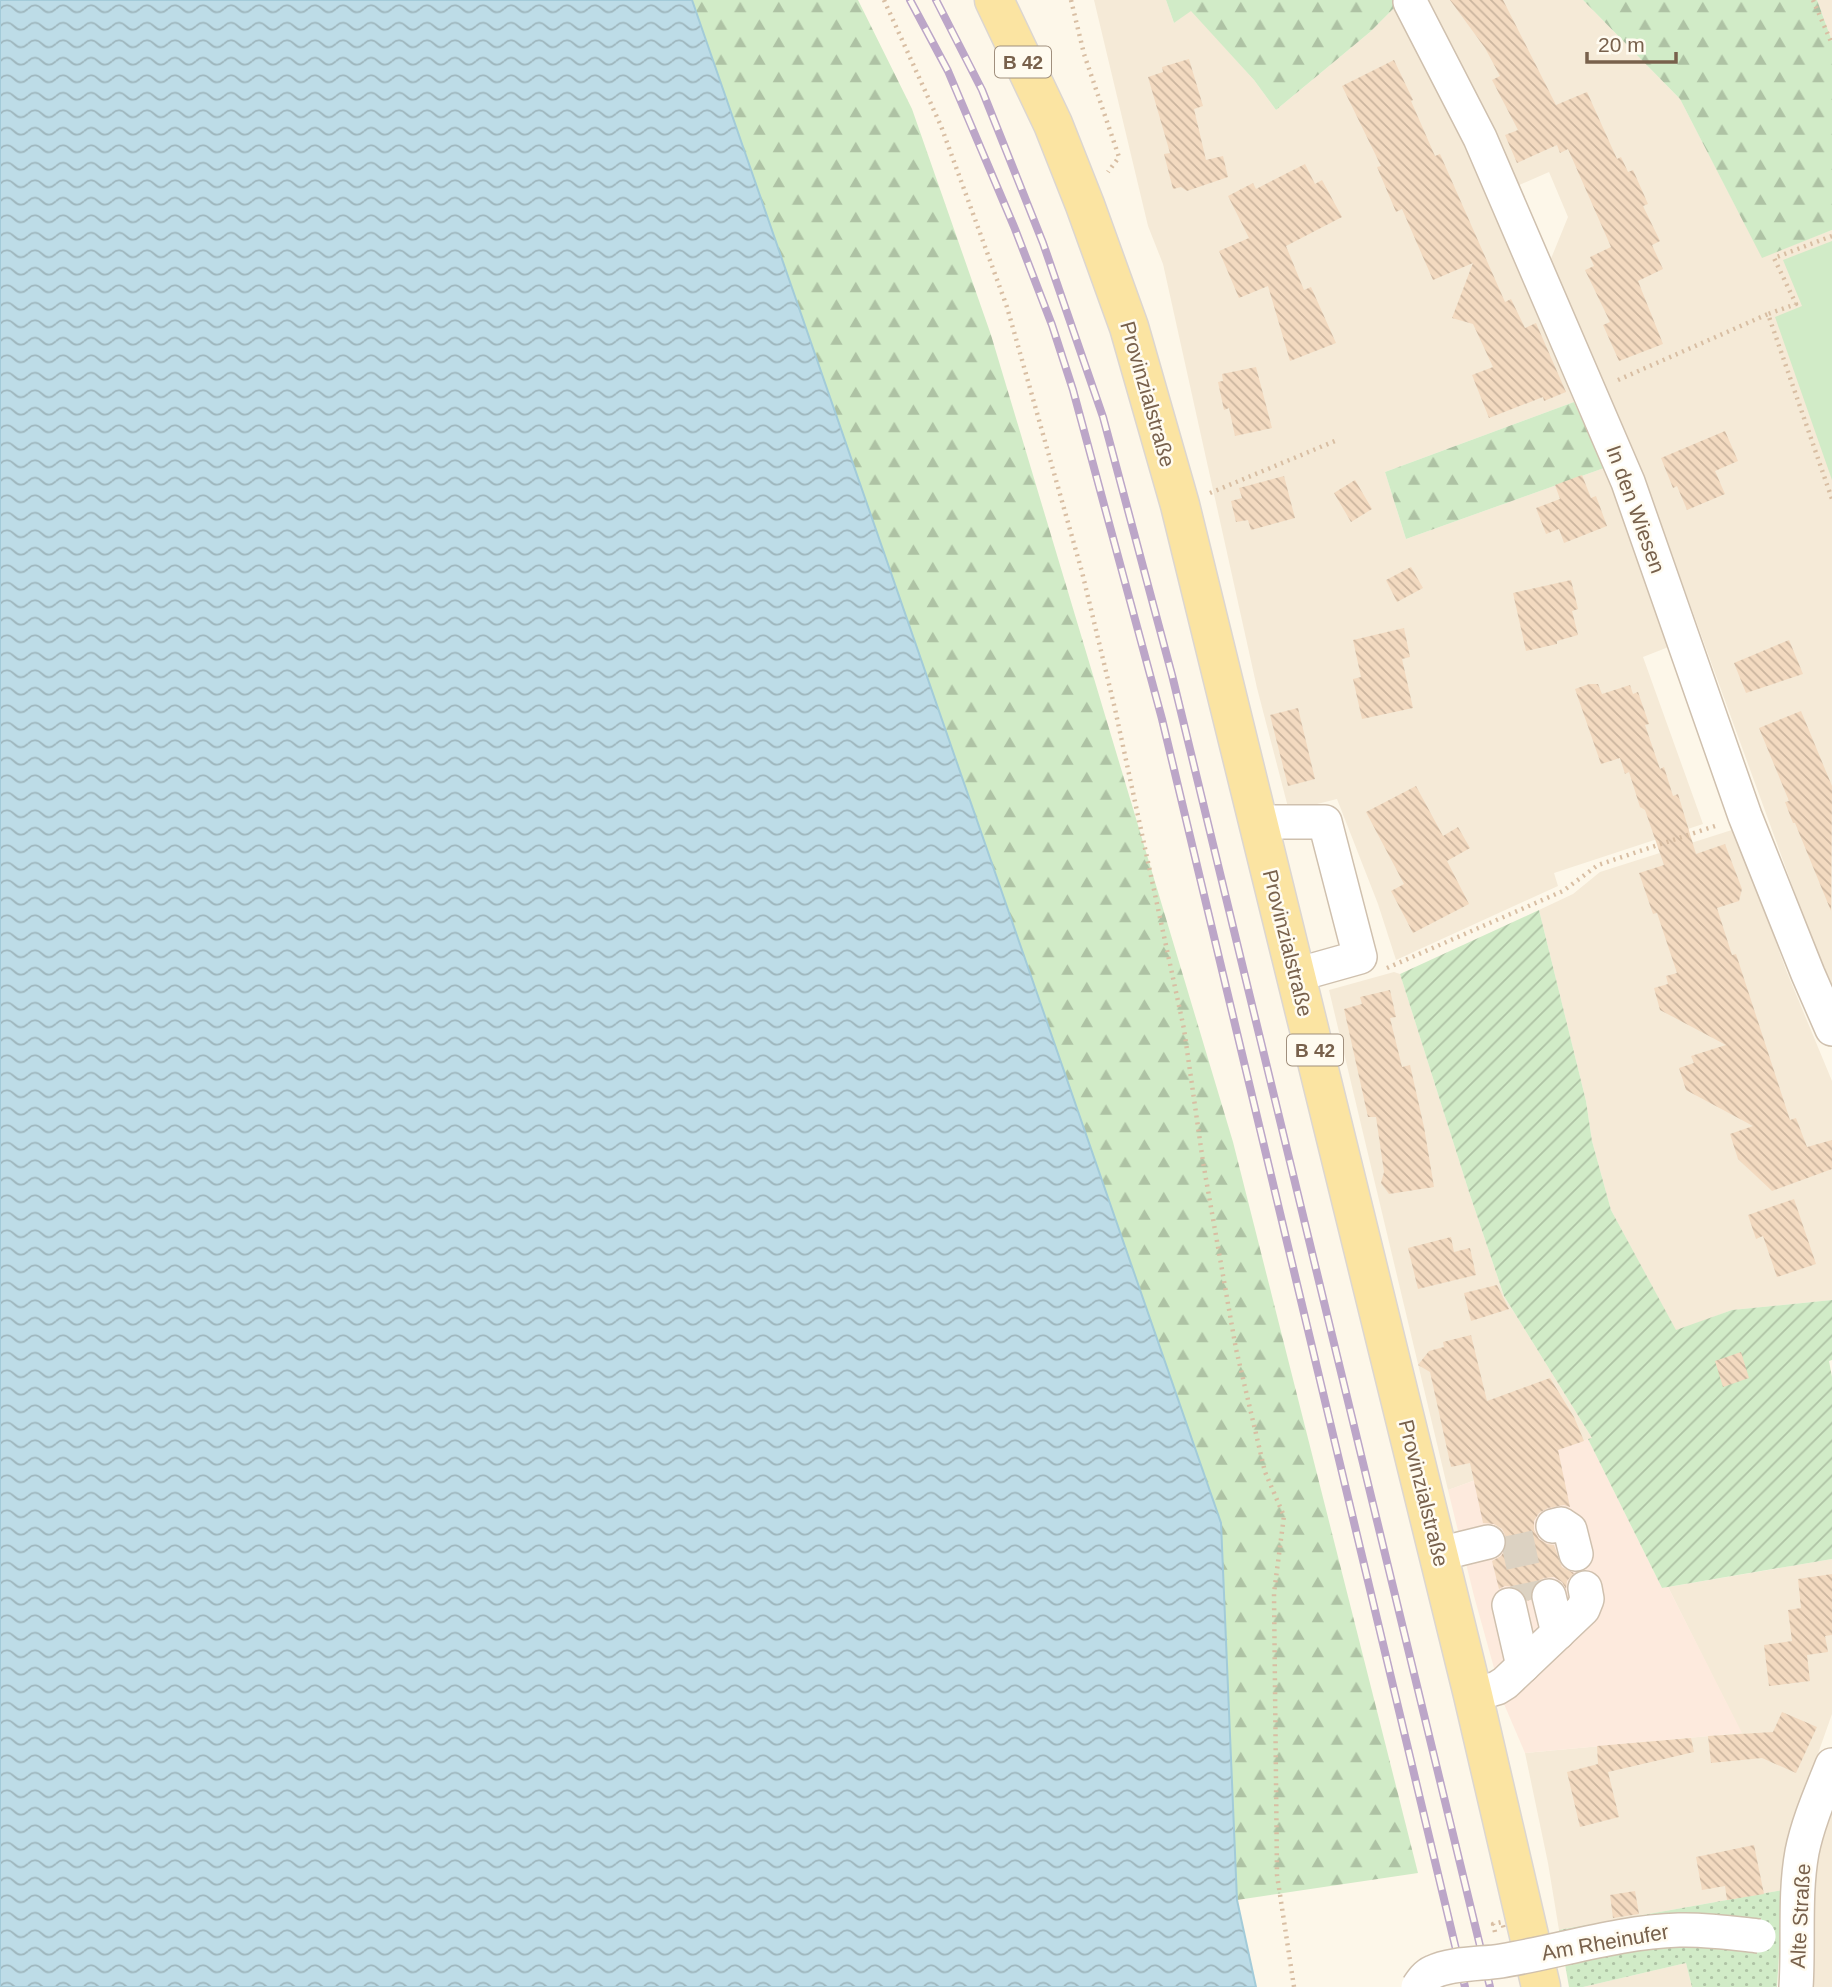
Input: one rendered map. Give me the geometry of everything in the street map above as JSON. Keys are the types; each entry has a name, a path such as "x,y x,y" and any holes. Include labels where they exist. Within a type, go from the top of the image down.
{"main road":[{"name":"Provinzialstraße","path":"993,0 1053,124 1085,205 1129,327 1180,505 1474,1695 1541,1987"}],"street":[{"name":"In den Wiesen","path":"1410,2 1480,138 1628,482 1745,816 1832,1029"},
{"path":"1259,822 1325,822 1360,957 1296,975"},
{"path":"1553,1526 1561,1524 1570,1530 1576,1554"},
{"path":"1439,1554 1488,1542"},
{"path":"1474,1695 1497,1688 1586,1605 1585,1588"},
{"path":"1540,1649 1529,1600 1540,1649"},
{"name":"Alte Straße","path":"1796,1987 1797,1896 1803,1850 1832,1765"},
{"name":"Am Rheinufer","path":"1418,1987 1425,1978 1443,1969 1502,1961 1637,1933 1705,1930 1798,1942"}],"path":[{"path":"884,0 941,126 1007,307 1082,572 1115,709 1184,1029 1203,1163 1236,1349 1265,1472 1284,1516 1274,1593 1278,1875 1294,1987"},
{"path":"1071,0 1084,54 1119,157 1085,205"},
{"path":"1813,0 1832,44"},
{"path":"1590,392 1796,304 1774,258 1832,236"},
{"path":"1768,314 1832,499"},
{"path":"1180,505 1335,441"},
{"path":"1384,969 1563,891 1598,865 1745,816"}],"shaded area":[{"path":"1094,0 1166,0 1174,23 1191,10 1254,80 1276,110 1370,32 1394,8 1465,146 1574,402 1385,472 1406,539 1604,468 1671,646 1643,657 1703,824 1554,873 1558,886 1396,960 1378,904 1337,799 1289,811 1257,688 1163,264 1148,226"},
{"path":"1428,0 1583,0 1680,99 1762,257 1832,230 1832,995 1643,475 1550,261 1568,217 1549,172 1517,186 1496,134"},
{"path":"1817,0 1832,0 1832,41"},
{"path":"1735,829 1786,970 1832,1081 1832,1300 1732,1310 1676,1331 1611,1210 1592,1141 1586,1101 1539,910 1573,894 1600,872"},
{"path":"1394,972 1400,974 1504,1296 1592,1438 1448,1490 1329,990"},
{"path":"1588,1439 1662,1588 1668,1587 1742,1733 1525,1753 1504,1704 1448,1490"},
{"path":"1832,1559 1832,1714 1803,1796 1783,1890 1559,1930 1525,1753 1741,1733 1668,1587"},
{"path":"1832,1791 1832,1987 1810,1987 1815,1850"},
{"path":"1686,1963 1692,1987 1583,1987"}],"green space":[{"path":"692,0 858,0 912,109 991,335 1233,1142 1418,1873 1237,1900 1221,1523"},
{"path":"1166,0 1402,0 1370,32 1276,110 1254,80 1191,11 1174,23"},
{"path":"1583,0 1817,0 1832,41 1832,230 1762,258 1680,99"},
{"path":"1832,241 1832,480 1775,317 1802,306 1783,260"},
{"path":"1574,402 1604,468 1406,539 1385,472"},
{"path":"1539,910 1586,1101 1592,1141 1611,1210 1676,1330 1732,1310 1832,1300 1832,1360 1829,1361 1832,1377 1832,1559 1662,1588 1588,1439 1592,1438 1504,1296 1400,974"},
{"path":"1783,1890 1777,1987 1692,1987 1686,1963 1583,1987 1569,1987 1559,1930"}],"water":[{"path":"0,0 692,0 1221,1523 1237,1900 1256,1987 0,1987"}],"building":[{"path":"1450,0 1503,0 1556,105 1587,92 1617,159 1621,157 1628,172 1633,170 1648,204 1643,206 1660,241 1652,245 1663,269 1638,281 1663,344 1619,361 1603,325 1610,322 1585,270 1594,266 1590,257 1611,247 1568,149 1560,153 1557,145 1517,163 1505,135 1518,130 1492,80 1500,76 1485,48"},
{"path":"1189,59 1203,106 1194,109 1206,160 1223,156 1228,177 1187,191 1181,187 1173,189 1164,154 1170,153 1148,77 1163,72 1162,67"},
{"path":"1394,60 1435,156 1440,154 1505,302 1511,299 1525,328 1536,323 1566,392 1544,401 1543,397 1489,418 1472,375 1493,367 1473,324 1452,318 1473,263 1433,280 1402,209 1396,212 1377,167 1381,166 1342,86"},
{"path":"1305,164 1315,184 1322,180 1342,217 1286,246 1304,290 1311,287 1336,343 1290,361 1268,286 1239,298 1219,251 1249,238 1228,196 1253,183 1256,189"},
{"path":"1256,367 1272,428 1235,436 1229,408 1224,410 1218,382 1223,381 1222,374"},
{"path":"1725,431 1738,461 1715,471 1725,494 1687,510 1677,486 1673,488 1661,458"},
{"path":"1582,475 1591,498 1596,496 1607,526 1564,543 1559,529 1546,534 1536,508 1560,499 1555,485"},
{"path":"1284,476 1295,518 1251,530 1248,520 1236,522 1231,501 1242,498 1239,488"},
{"path":"1355,480 1372,509 1351,522 1334,493"},
{"path":"1411,567 1423,588 1397,602 1386,580"},
{"path":"1571,580 1578,609 1572,611 1578,635 1557,641 1557,644 1526,651 1513,593"},
{"path":"1404,628 1410,657 1402,659 1413,708 1362,719 1353,679 1361,677 1353,640"},
{"path":"1789,640 1803,674 1746,693 1734,663"},
{"path":"1598,684 1602,694 1630,685 1633,694 1638,692 1649,724 1645,725 1660,769 1664,767 1673,796 1678,794 1696,854 1725,844 1742,889 1739,901 1717,908 1732,955 1736,954 1790,1120 1796,1118 1807,1147 1832,1140 1832,1169 1772,1191 1738,1159 1730,1134 1753,1126 1686,1090 1679,1068 1694,1063 1691,1056 1726,1045 1660,1010 1654,988 1668,984 1666,976 1677,973 1657,913 1653,914 1639,873 1664,865 1629,772 1625,774 1620,758 1601,764 1575,689"},
{"path":"1298,708 1315,779 1288,786 1270,715"},
{"path":"1801,711 1832,786 1831,911 1793,823 1785,802 1789,801 1759,728"},
{"path":"1416,786 1443,836 1458,827 1470,848 1447,861 1469,904 1413,933 1391,891 1404,884 1366,812"},
{"path":"1390,990 1396,1017 1390,1018 1402,1067 1410,1065 1434,1187 1389,1194 1381,1183 1384,1172 1376,1117 1368,1117 1344,1009 1362,1004 1360,997"},
{"path":"1794,1199 1816,1264 1777,1277 1763,1236 1756,1239 1748,1215"},
{"path":"1451,1237 1454,1252 1470,1248 1476,1275 1418,1289 1408,1248"},
{"path":"1497,1285 1509,1309 1471,1321 1464,1293"},
{"path":"1471,1335 1487,1401 1550,1378 1574,1417 1584,1441 1558,1450 1570,1507 1564,1505 1548,1508 1539,1513 1534,1521 1534,1530 1539,1539 1554,1545 1562,1567 1574,1573 1567,1581 1566,1589 1562,1582 1554,1577 1536,1582 1528,1601 1523,1592 1515,1587 1505,1586 1499,1589 1492,1561 1501,1556 1506,1548 1506,1537 1502,1529 1494,1524 1483,1523 1470,1463 1451,1467 1430,1372 1418,1365 1429,1351 1444,1347 1443,1342"},
{"path":"1741,1352 1749,1378 1723,1387 1715,1361"},
{"path":"1832,1574 1832,1635 1825,1636 1828,1652 1807,1655 1810,1681 1769,1686 1764,1645 1792,1641 1788,1610 1801,1608 1798,1579"},
{"path":"1782,1712 1817,1727 1796,1773 1762,1758 1711,1763 1708,1736 1773,1732"},
{"path":"1691,1738 1694,1752 1608,1772 1619,1817 1580,1827 1567,1772 1598,1764 1597,1746"},
{"path":"1754,1845 1764,1894 1727,1900 1725,1886 1702,1890 1696,1857"},
{"path":"1635,1891 1639,1914 1613,1918 1610,1895"}],"tunnel":[{"path":"1516,1534 1530,1600"}],"railway":[{"path":"910,0 948,71 1015,229 1052,325 1073,390 1162,719 1465,1987"},
{"path":"936,0 982,90 1043,243 1103,417 1172,675 1490,1987"}]}
